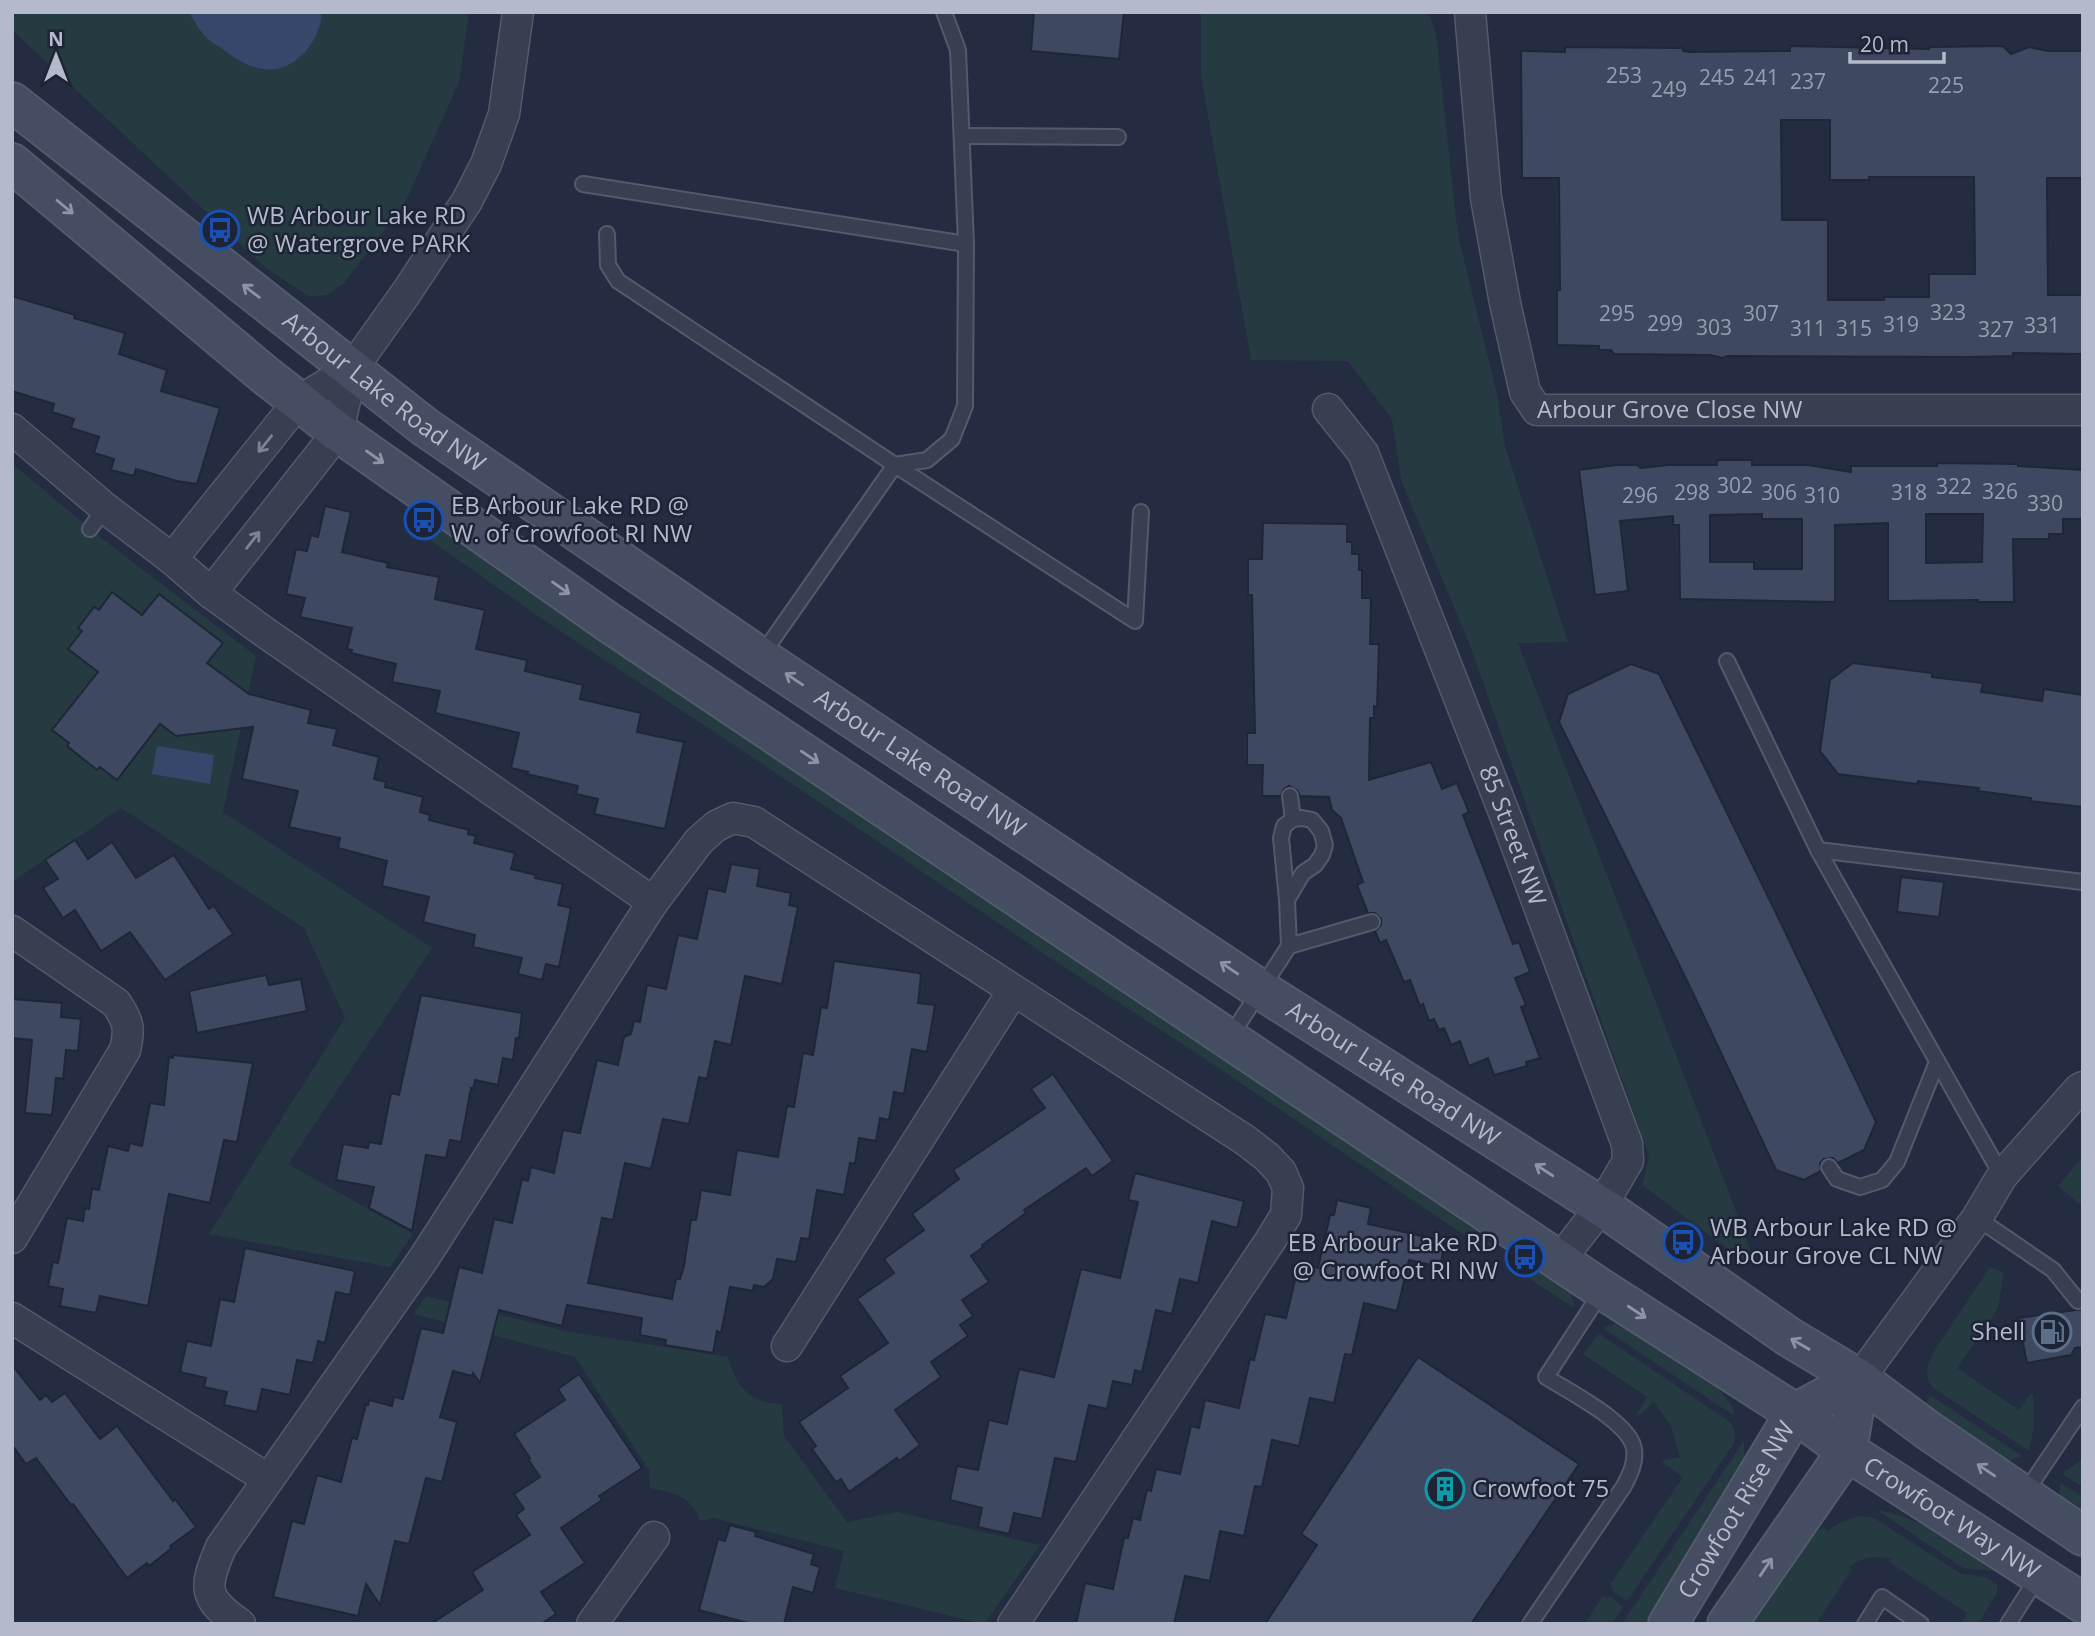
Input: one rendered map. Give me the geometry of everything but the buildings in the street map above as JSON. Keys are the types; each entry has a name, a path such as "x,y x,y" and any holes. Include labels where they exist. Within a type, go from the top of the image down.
{"street":[{"path":"173,559 299,401 352,369 407,293 467,201 486,164 504,114 518,12"},
{"name":"Arbour Grove Close NW","path":"1470,12 1486,198 1525,392 1537,410 2083,410"},
{"name":"Arbour Lake Road NW","path":"12,102 425,427 760,657 1261,990 1601,1207 1789,1337 1859,1380"},
{"path":"12,163 338,432 608,622 1559,1261 1821,1432"},
{"path":"211,593 338,432 352,369"},
{"name":"85 Street NW","path":"1328,409 1363,453 1507,820 1627,1144 1628,1161 1601,1207 1559,1261"},
{"path":"12,429 98,518 173,559 211,593 263,632 653,902"},
{"path":"240,1624 225,1614 211,1598 209,1576 221,1547 424,1258 653,902 699,841 716,826 733,818 754,822 1245,1140 1281,1172 1288,1188 1286,1215 1270,1241 1013,1624"},
{"path":"12,931 116,1003 126,1017 129,1032 125,1050 12,1238"},
{"path":"787,1346 1013,991"},
{"path":"2083,1087 2002,1176 1977,1218 1859,1380 2083,1536"},
{"path":"12,1318 268,1479"},
{"name":"Crowfoot Rise NW","path":"1668,1624 1821,1432 1859,1380"},
{"name":"Crowfoot Rise NW","path":"1727,1624 1821,1432 1859,1380"},
{"name":"Crowfoot Way NW","path":"1821,1432 2083,1603"},
{"path":"592,1624 654,1537"}],"lane":[{"path":"760,657 895,465 927,460 951,439 965,406 966,244 958,50 944,12"},
{"path":"962,136 1118,137"},
{"path":"583,184 966,244"},
{"path":"607,234 608,265 618,281 1135,621 1141,512"},
{"path":"1727,660 1818,850 2002,1176"},
{"path":"1290,796 1293,819"},
{"path":"1229,1039 1289,946 1281,838 1284,826 1293,819 1312,820 1321,831 1325,845 1322,855 1315,865 1303,873 1287,900"},
{"path":"1818,850 2083,882"},
{"path":"1289,946 1372,922"},
{"path":"1829,1167 1837,1179 1860,1188 1882,1180 1897,1162 1937,1062"},
{"path":"1977,1218 2053,1270 2078,1301"},
{"path":"1530,1624 1624,1486 1634,1465 1632,1441 1619,1424 1546,1377 1603,1290"},
{"path":"2023,1496 2083,1407"},
{"path":"2008,1624 2039,1575"},
{"path":"1865,1624 1882,1597 1921,1624"}],"green space":[{"path":"12,12 469,12 459,82 405,203 344,283 327,295 310,297 266,268 12,30"},
{"path":"1201,12 1428,12 1436,34 1458,235 1497,394 1505,446 1568,642 1518,643 1750,1248 1747,1263 1642,1185 1649,1156 1471,648 1401,480 1392,419 1348,361 1251,360 1201,76"},
{"path":"15,466 104,540 256,656 223,812 432,948 288,1164 413,1234 390,1267 209,1234 345,1018 304,928 121,808 12,882 12,473"},
{"path":"427,519 1078,961 1489,1233 1485,1239 1497,1247 1492,1254 1210,1062 548,623 417,531"},
{"path":"2080,1160 2083,1161 2083,1207 2058,1186"},
{"path":"1524,1257 1570,1286 1574,1308 1516,1270"},
{"path":"1990,1267 2004,1273 1998,1307 1957,1368 2019,1410 2030,1394 2033,1394 2034,1423 2029,1451 1936,1390 1927,1377 1927,1368 1933,1353"},
{"path":"426,1296 565,1331 728,1357 735,1377 746,1391 761,1400 782,1404 784,1436 847,1522 897,1512 1040,1545 984,1624 835,1588 844,1551 714,1518 700,1521 686,1500 650,1488 649,1470 575,1357 414,1314"},
{"path":"1623,1321 1701,1373 1726,1399 1735,1412 1733,1415 1603,1328"},
{"path":"1599,1334 1730,1422 1735,1434 1734,1443 1627,1601 1615,1593 1610,1585 1683,1477 1662,1462 1680,1457 1671,1426 1654,1402 1640,1415 1636,1415 1647,1397 1583,1354"},
{"path":"1930,1395 2022,1456 2002,1463 1933,1414 1926,1403"},
{"path":"1744,1441 1744,1466 1649,1624 1622,1624"},
{"path":"2083,1458 2083,1487 2062,1474"},
{"path":"2060,1482 2083,1497 2083,1516 2059,1500"},
{"path":"1877,1510 1925,1526 1996,1571 1963,1568"},
{"path":"1859,1516 1874,1518 1961,1574 1985,1577 1997,1585 1997,1593 1978,1624 1961,1624 1967,1613 1889,1562 1891,1559 1874,1557 1849,1567 1852,1569 1816,1624 1746,1624 1790,1558 1823,1526 1827,1531 1839,1523"},
{"path":"1602,1597 1612,1598 1623,1607 1612,1624 1585,1624"}],"water":[{"path":"189,12 322,12 316,35 302,55 281,68 261,69 241,61 212,42"},
{"path":"157,746 214,755 210,784 152,774"}],"place":[{"name":"WB Arbour Lake RD @ Watergrove PARK","path":"220,230"},
{"name":"EB Arbour Lake RD @ W. of Crowfoot RI NW","path":"424,520"},
{"name":"WB Arbour Lake RD @ Arbour Grove CL NW","path":"1683,1242"},
{"name":"EB Arbour Lake RD @ Crowfoot RI NW","path":"1525,1257"},
{"name":"Shell","path":"2052,1332"},
{"name":"Crowfoot 75","path":"1445,1489"}]}
